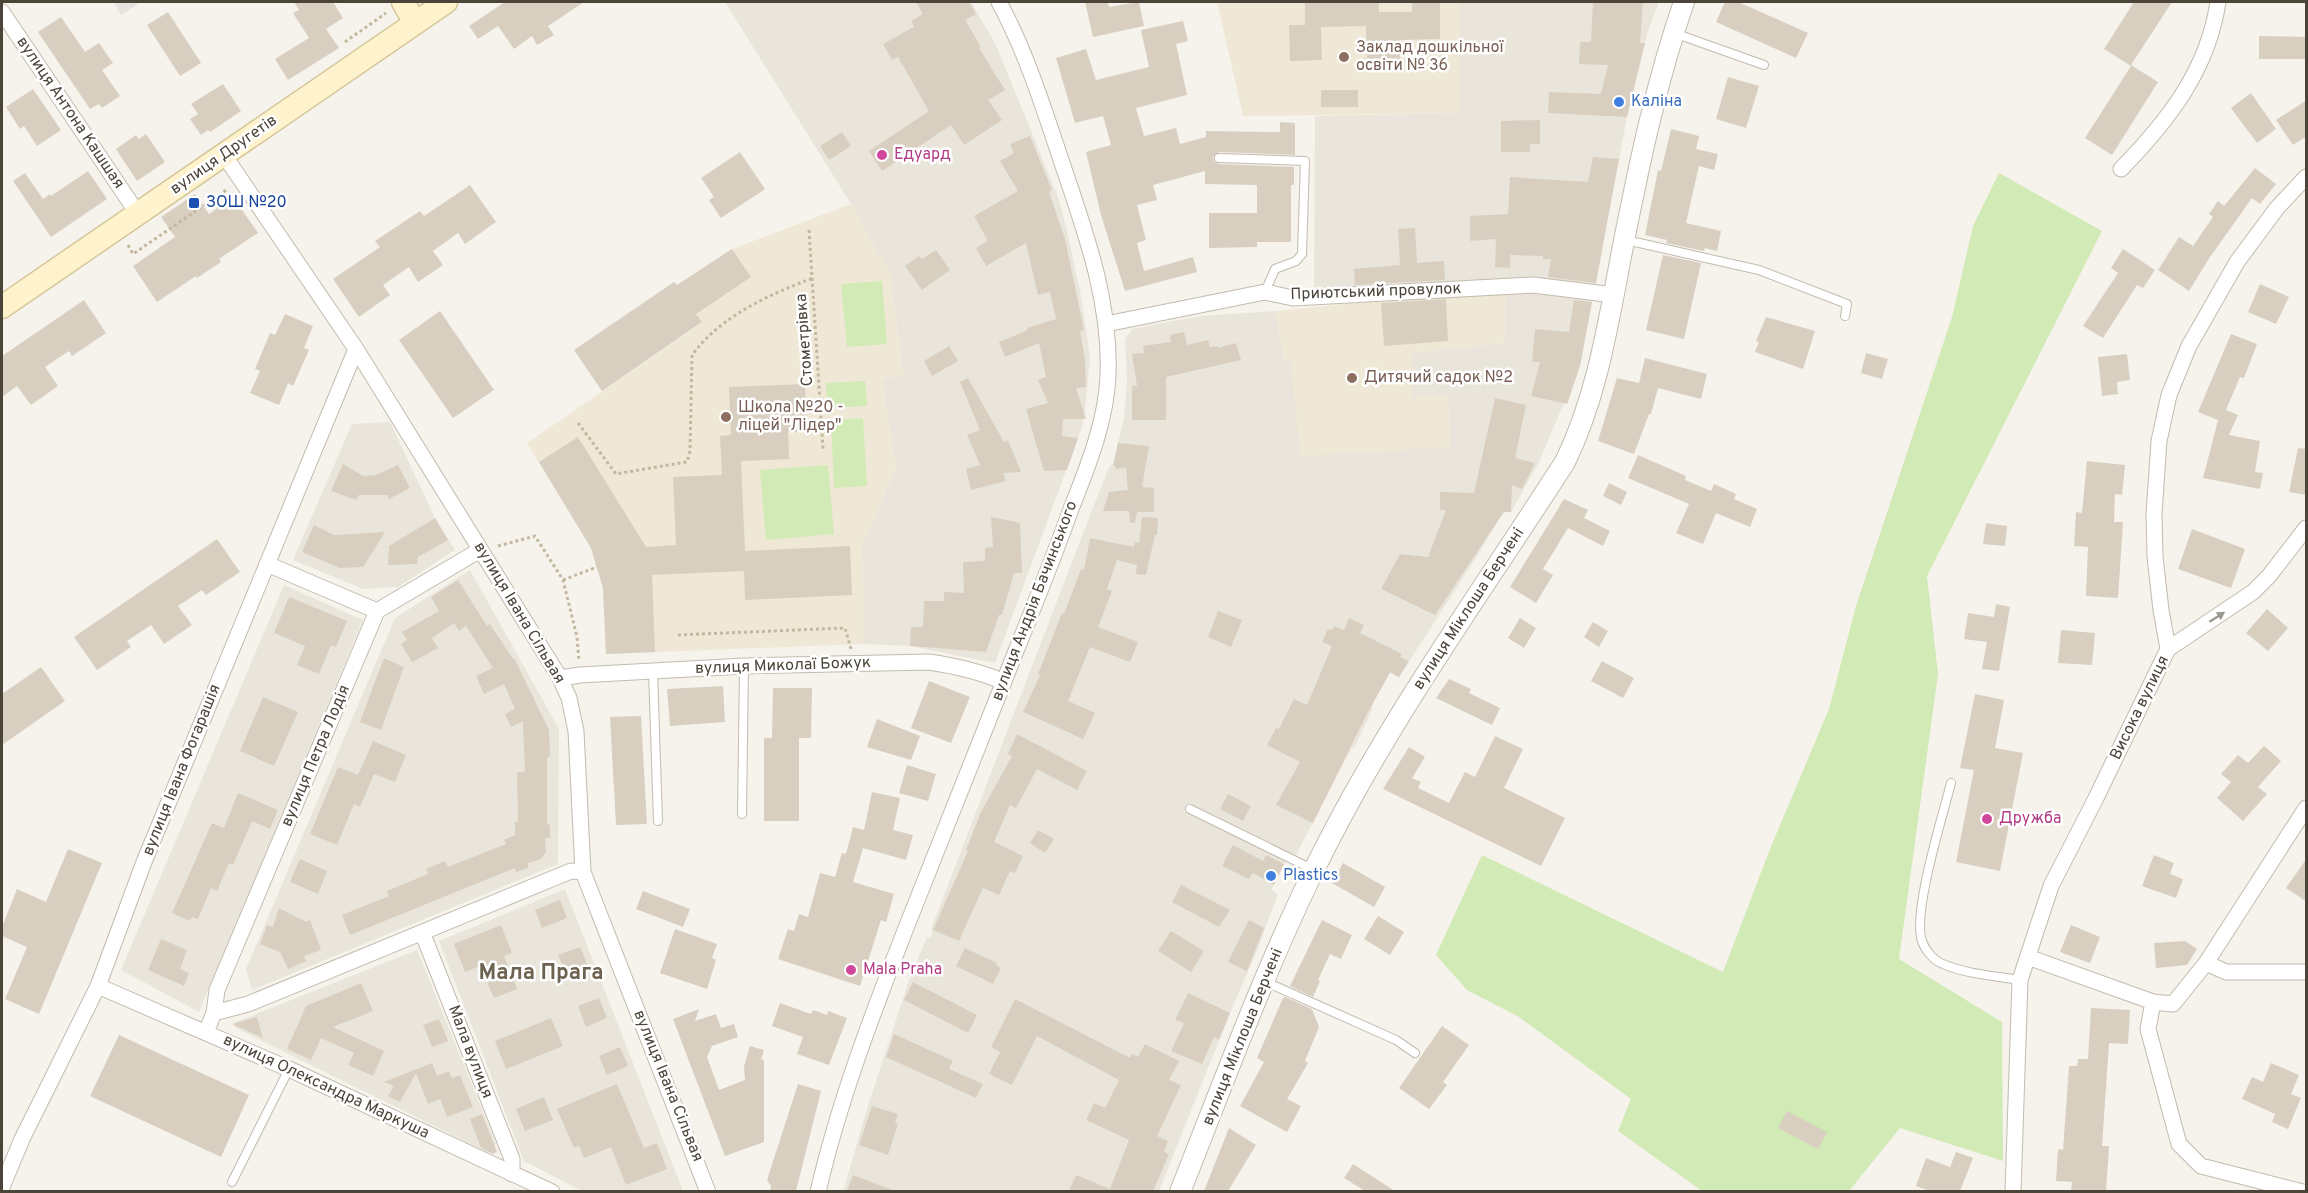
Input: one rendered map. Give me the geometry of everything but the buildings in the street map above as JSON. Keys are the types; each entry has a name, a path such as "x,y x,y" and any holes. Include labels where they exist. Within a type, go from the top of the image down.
{"main road":[{"name":"вулиця Другетів","path":"2,307 446,2"},
{"path":"398,5 415,23"}],"street":[{"name":"вулиця Андрія Бачинського","path":"818,1191 831,1136 850,1075 940,840 1042,589 1099,432 1107,380 1106,324 1098,279 1028,63 999,2"},
{"name":"вулиця Міклоша Берчені","path":"1180,1191 1265,981 1314,870 1393,727 1565,462 1578,436 1594,387 1652,106 1684,2"},
{"path":"2121,169 2151,138 2192,82 2214,24 2217,2"},
{"name":"вулиця Антона Кашшая","path":"2,12 138,214"},
{"name":"вулиця Івана Сільвая","path":"224,155 356,349 560,678 569,698 576,731 583,872 708,1191"},
{"name":"Висока вулиця","path":"2013,1191 2020,980 2050,886 2107,777 2168,649 2155,557 2154,514 2159,441 2169,395 2189,346 2237,262 2277,208 2307,177"},
{"name":"Приютський провулок","path":"1106,324 1265,292 1293,298 1533,285 1614,295"},
{"name":"вулиця Івана Фогарашія","path":"2,1187 22,1139 98,986 144,862 356,349"},
{"path":"2168,649 2253,592 2269,576 2307,528"},
{"path":"267,564 377,611 480,550"},
{"name":"вулиця Петра Лодія","path":"207,1032 214,1013 217,990 377,611"},
{"name":"вулиця Миколаї Божук","path":"560,678 744,666 939,663 984,673 1004,682"},
{"path":"2028,957 2153,1002 2172,1004 2206,963 2307,808"},
{"path":"214,1013 248,1004 571,871 583,872"},
{"name":"Мала вулиця","path":"422,932 512,1159 512,1174"},
{"path":"2206,963 2226,972 2307,972"},
{"name":"вулиця Олександра Маркуша","path":"98,986 289,1069 552,1191"},
{"path":"2153,1002 2148,1029 2180,1143 2201,1166 2303,1191"}],"lane":[{"path":"1673,33 1764,65"},
{"path":"1219,158 1305,161 1302,254 1296,261 1275,269 1265,292"},
{"path":"1624,240 1759,270 1847,304 1845,316"},
{"path":"742,814 744,666"},
{"path":"653,671 658,821"},
{"path":"1951,783 1923,897 1920,918 1921,940 1928,952 1941,964 2020,980"},
{"path":"1190,809 1314,870"},
{"path":"1265,981 1396,1040 1415,1053"},
{"path":"232,1182 289,1069"}],"path":[{"path":"345,42 398,5"},
{"path":"133,254 232,186"},
{"name":"Стометрівка","path":"809,230 823,449"},
{"path":"578,423 616,474 687,462 690,451 692,355 714,331 766,296 813,278"},
{"path":"480,550 535,536 563,580 577,637 580,675"},
{"path":"563,580 597,567"},
{"path":"678,635 845,628 854,663"}],"shaded area":[{"path":"114,2 141,2 121,15"},
{"path":"725,2 971,2 995,43 1021,106 1058,197 1080,291 1090,357 1081,430 995,663 910,646 863,644 862,544 896,468 882,379 903,375 890,274 851,204"},
{"name":"Заклад дошкільної освіти № 36","path":"1217,2 1459,2 1459,113 1243,116"},
{"path":"1459,2 1659,2 1647,34 1627,117 1595,285 1548,280 1314,292 1315,116 1459,113"},
{"name":"Школа №20 - ліцей \"Лідер\"","path":"851,204 890,274 903,375 882,379 896,468 862,544 863,644 606,654 603,588 591,548 527,443 702,323 677,285 732,249"},
{"path":"1531,293 1593,297 1580,366 1567,404 1564,403 1538,464 1511,512 1503,512 1399,677 1390,673 1371,707 1373,708 1355,747 1351,749 1296,855 1290,853 1271,890 1278,894 1258,948 1159,1191 843,1192 866,1112 909,980 927,937 930,938 933,930 931,929 1092,510 1110,465 1113,465 1124,417 1127,383 1125,339 1132,329 1202,316 1276,311 1284,360 1291,360 1449,447 1449,396 1411,398 1410,353 1504,343 1506,294"},
{"name":"Дитячий садок №2","path":"1506,294 1504,343 1410,353 1411,398 1449,396 1450,447 1300,456 1291,360 1284,360 1276,311 1343,304"},
{"path":"390,422 435,518 455,550 398,587 363,589 293,560 352,424"},
{"path":"470,570 559,729 558,864 252,990 246,969 395,618"},
{"path":"284,585 363,620 199,1012 121,970"},
{"path":"565,889 683,1191 582,1191 524,1161 439,941"},
{"path":"417,950 496,1144 489,1153 234,1027 236,1022"}],"green space":[{"path":"1999,173 2102,231 1927,576 1938,674 1899,959 2002,1022 2003,1161 1900,1128 1849,1191 1702,1191 1618,1131 1631,1099 1519,1017 1467,990 1436,955 1482,855 1723,972 1770,849 1829,709 1856,606 1952,317 1973,226"},
{"path":"882,281 887,344 847,347 841,284"},
{"path":"865,381 867,406 827,408 826,383"},
{"path":"863,418 867,486 834,488 831,420"},
{"path":"828,465 834,534 766,540 760,470"}],"place":[{"name":"Заклад дошкільної освіти № 36","path":"1344,57"},
{"name":"Калiна","path":"1619,102"},
{"name":"Едуард","path":"882,155"},
{"name":"ЗОШ №20","path":"194,203"},
{"name":"Дитячий садок №2","path":"1352,378"},
{"name":"Школа №20 - ліцей \"Лідер\"","path":"726,417"},
{"name":"Дружба","path":"1987,819"},
{"name":"Plastics","path":"1271,876"},
{"name":"Mala Praha","path":"851,970"}],"district":[{"name":"Мала Прага","path":"541,973"}]}
